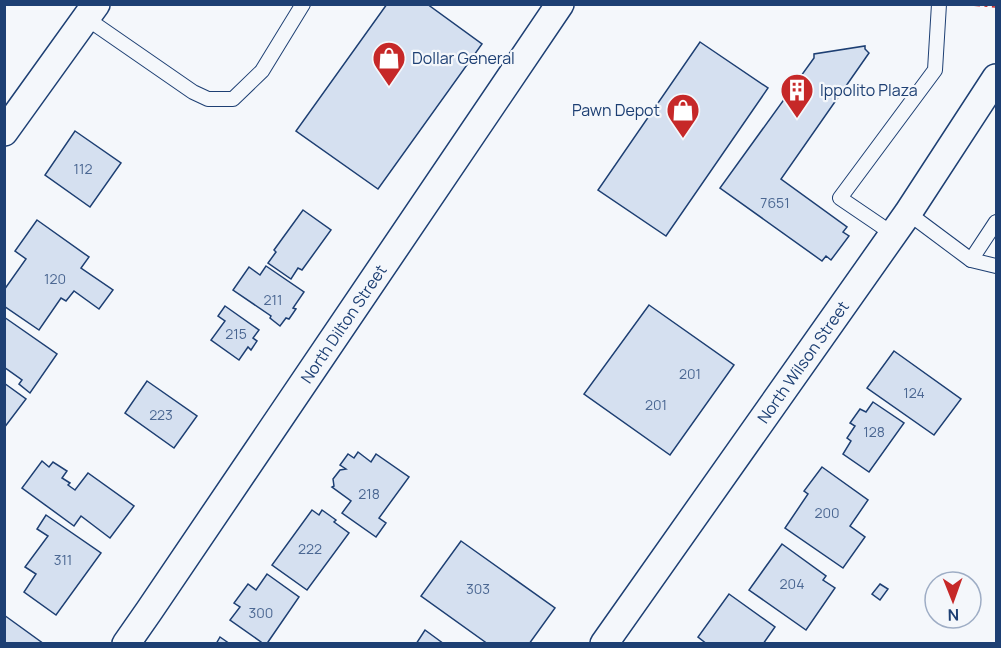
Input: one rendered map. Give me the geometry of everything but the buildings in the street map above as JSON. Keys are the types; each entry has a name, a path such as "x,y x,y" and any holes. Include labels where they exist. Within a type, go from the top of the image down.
{"street":[{"name":"North Dilton Street","path":"126,644 560,4"},
{"path":"4,132 91,11"},
{"name":"North Wilson Street","path":"604,644 901,224 996,78"}],"lane":[{"path":"91,11 193,92 207,99 234,99 262,71 303,4"},
{"path":"939,4 935,69 840,198 901,224 971,260 996,266"},
{"path":"971,260 996,222"}],"power":[{"path":"959,4 996,7"}],"place":[{"name":"Dollar General","path":"389,87"},
{"name":"Ippolito Plaza","path":"797,119"},
{"name":"Pawn Depot","path":"683,139"}]}
